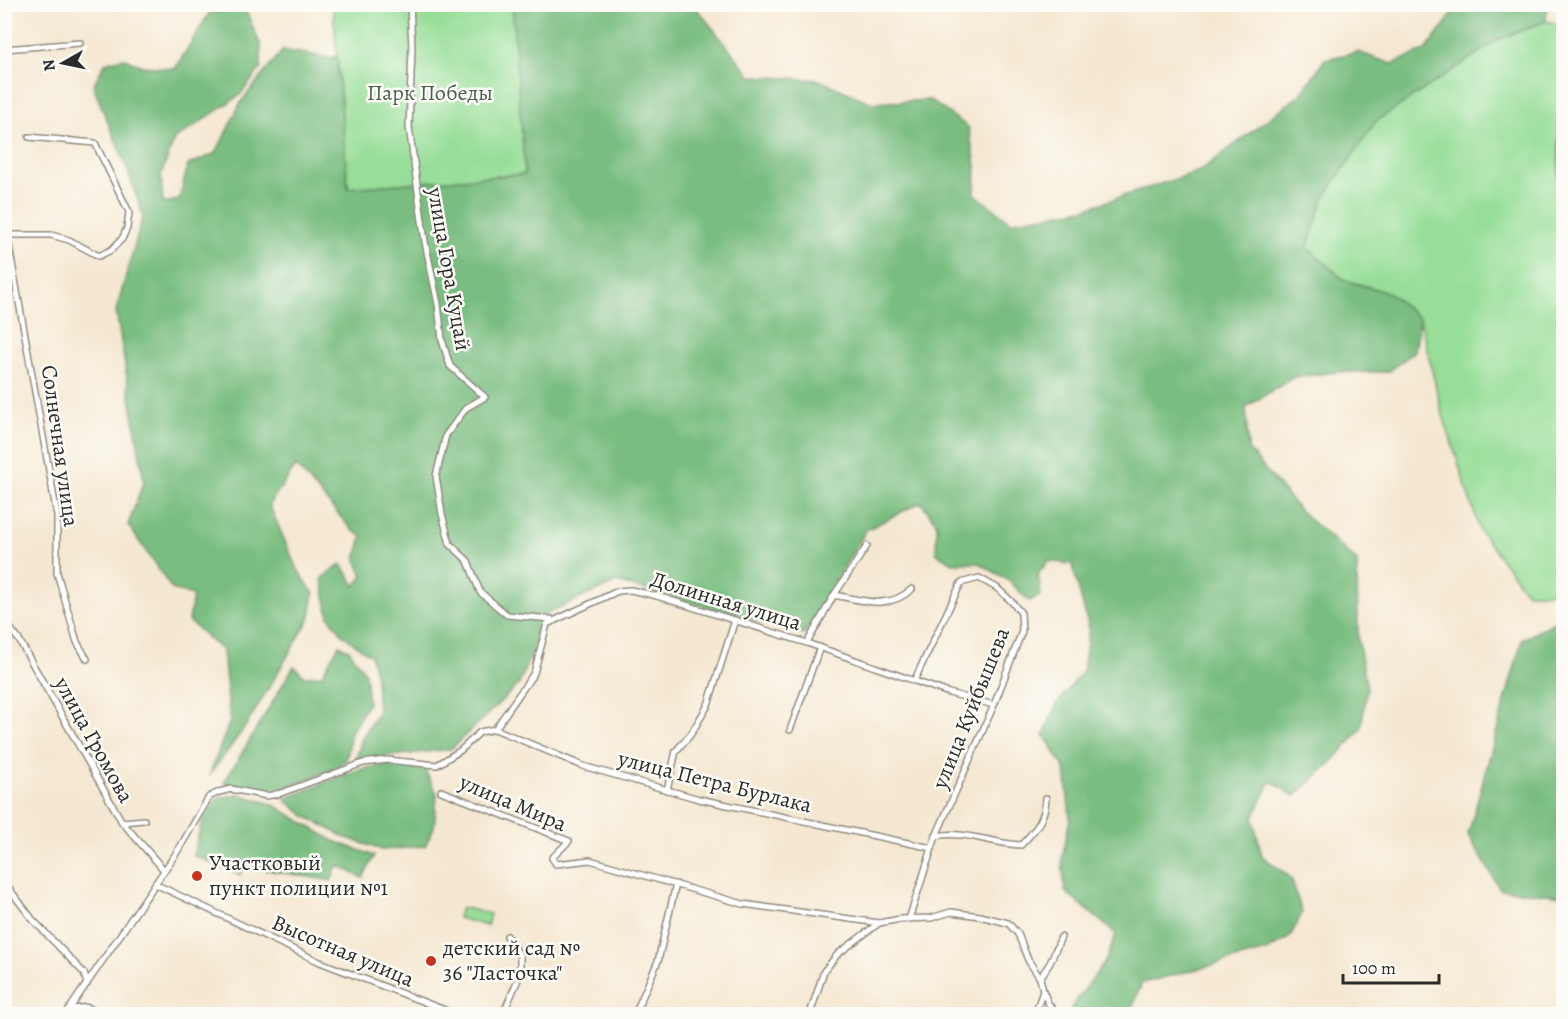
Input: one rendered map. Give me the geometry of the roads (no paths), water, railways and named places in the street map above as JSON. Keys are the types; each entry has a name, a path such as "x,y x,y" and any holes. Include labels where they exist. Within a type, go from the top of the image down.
{"street":[{"path":"4,31 7,4"},
{"name":"улица Гора Куцай","path":"410,4 412,48 409,127 442,340 450,366 485,397 466,408 446,435 436,476 442,514 450,544 468,561 480,592 507,615 553,619"},
{"path":"4,49 80,43"},
{"path":"6,235 51,235 69,240 99,256 111,250 122,239 127,228 129,212 95,143 29,136"},
{"name":"Солнечная улица","path":"6,235 57,515 57,573 77,642 87,659"},
{"path":"807,642 834,595 867,546"},
{"name":"улица Куйбышева","path":"909,919 936,836 994,705 1023,631 1021,613 998,588 979,578 962,583 914,681"},
{"path":"834,595 886,603 902,598 912,589"},
{"name":"Долинная улица","path":"553,619 618,591 630,590 657,596 807,642 949,693 994,705"},
{"path":"68,1012 155,884 209,797 231,789 267,796 281,793 363,763 387,760 437,765 461,750 480,732 495,729 534,673 547,624 553,619"},
{"name":"улица Громова","path":"4,620 19,640 122,822 164,870"},
{"path":"667,790 676,751 691,734 708,705 735,620"},
{"name":"Долинная улица","path":"790,730 820,647"},
{"name":"улица Петра Бурлака","path":"495,729 583,766 699,799 932,848"},
{"name":"улица Мира","path":"441,791 569,841 552,858 556,864 590,860 743,904 879,923"},
{"path":"936,836 951,833 963,834 1007,845 1021,845 1035,830 1045,813 1046,798"},
{"path":"122,822 144,820"},
{"path":"4,882 33,920 84,973 87,984"},
{"name":"Высотная улица","path":"155,884 320,962 454,1014"},
{"path":"635,1014 657,961 676,884"},
{"path":"810,1014 824,971 838,954 879,923 931,918 951,912 1008,923 1018,934 1028,960 1040,978 1048,1003 1056,1014"},
{"path":"503,1014 520,975 520,956 507,936"},
{"path":"1040,978 1050,963 1060,937"},
{"path":"1035,1014 1043,991"},
{"path":"68,1012 90,1007 100,1014"}],"place":[{"name":"Участковый пункт полиции №1","path":"197,876"},
{"name":"детский сад № 36 \"Ласточка\"","path":"431,961"}],"park label":[{"name":"Парк Победы","path":"430,93"}]}
